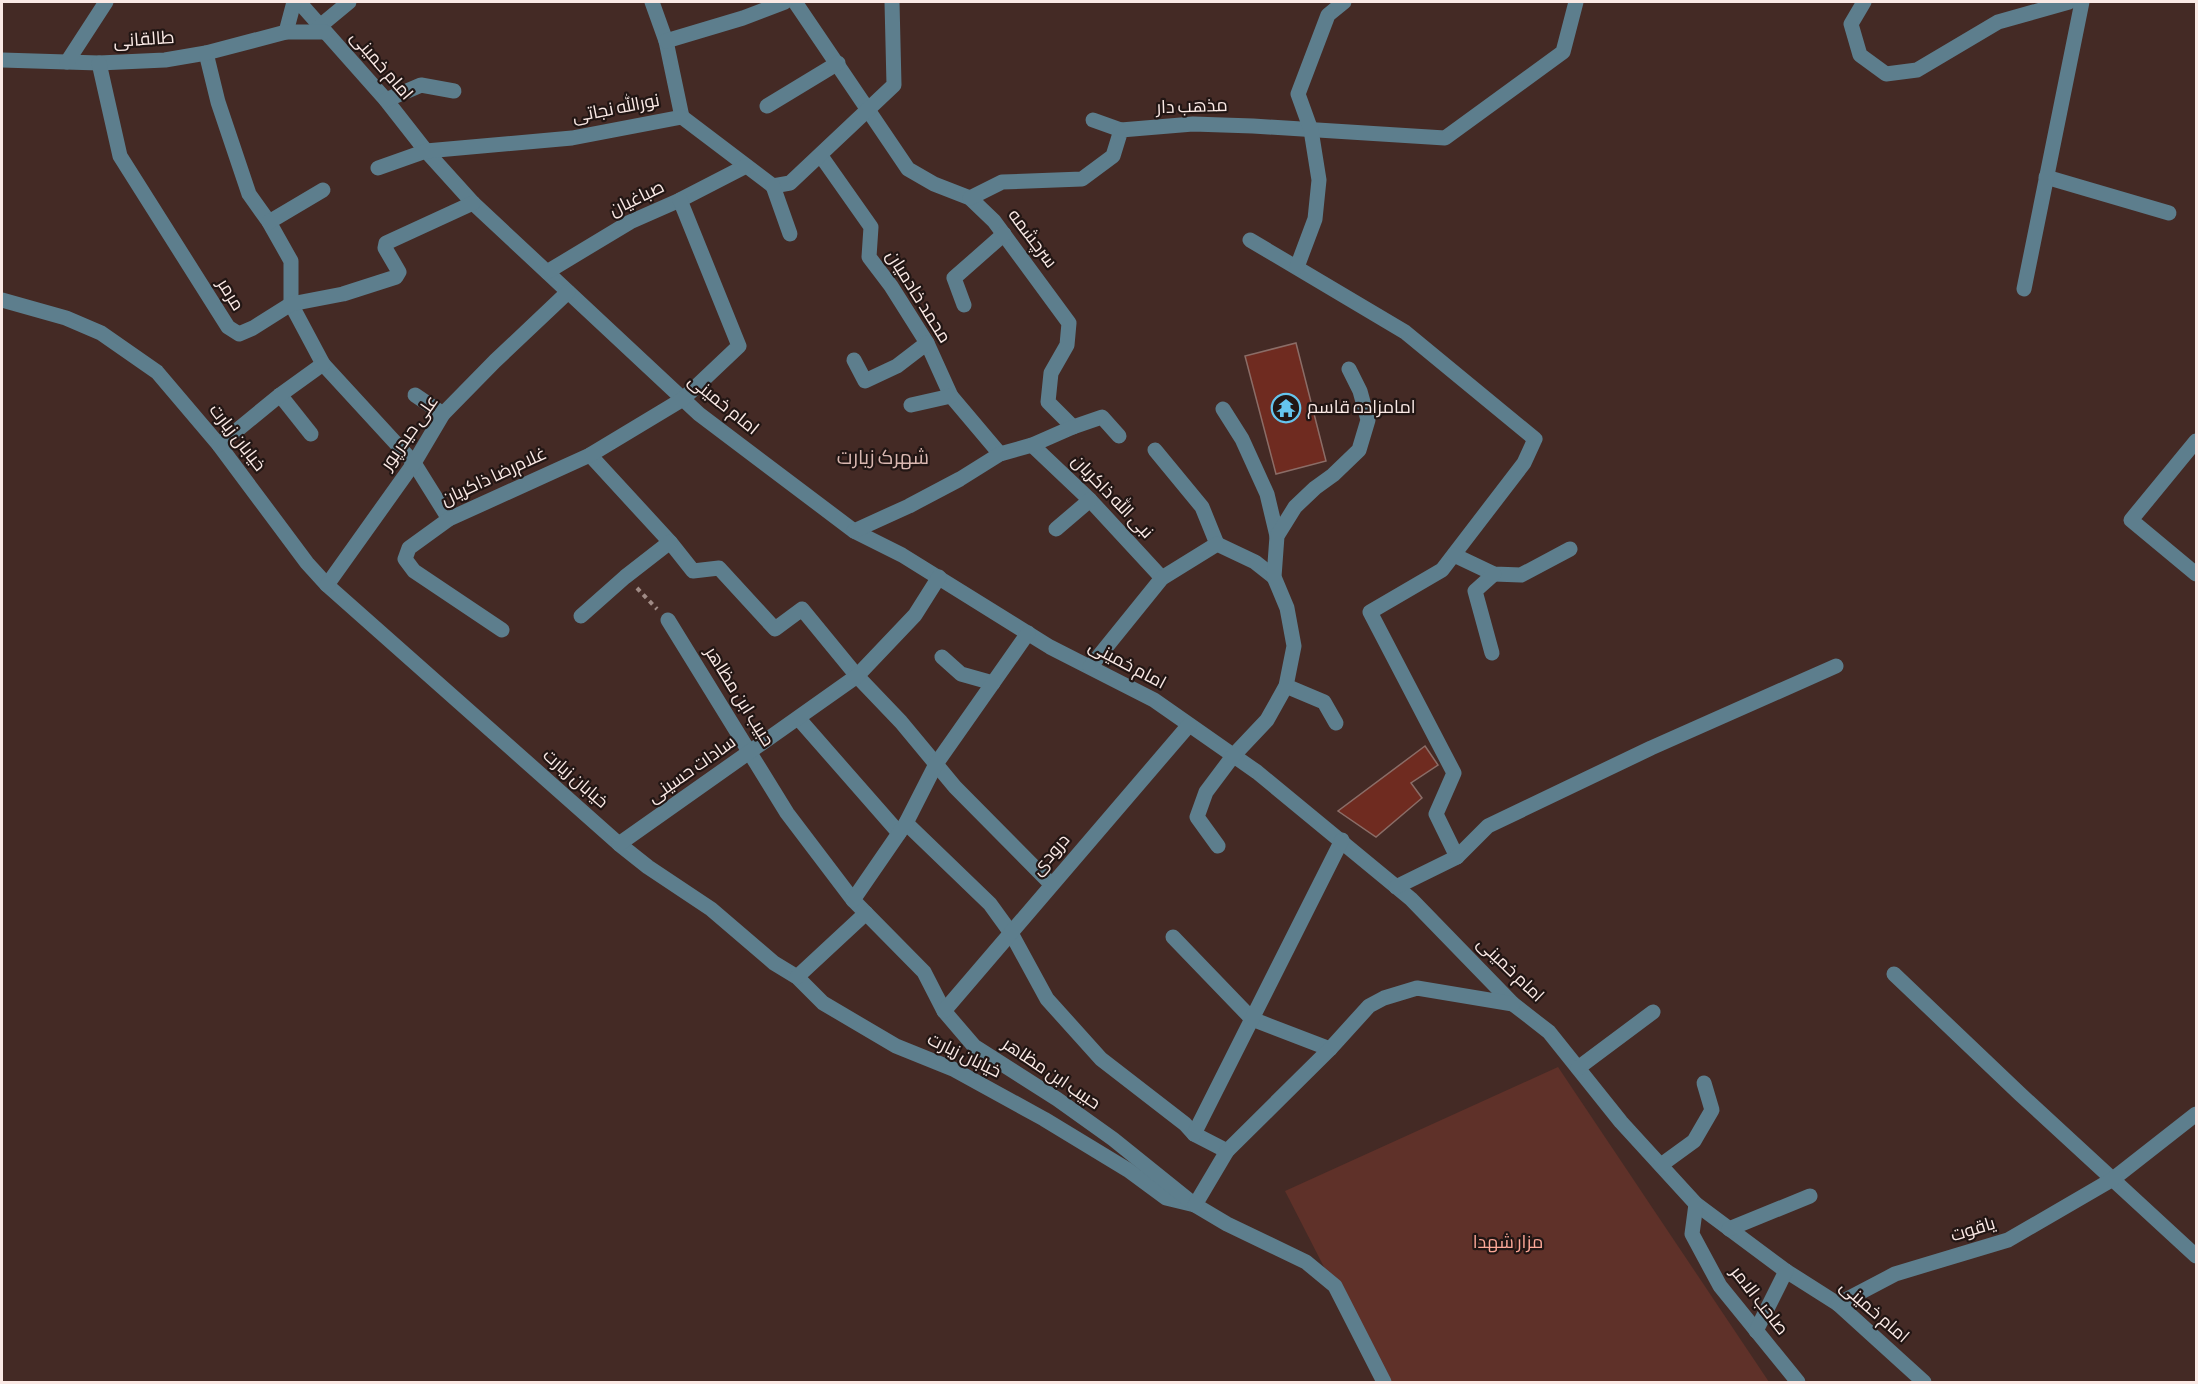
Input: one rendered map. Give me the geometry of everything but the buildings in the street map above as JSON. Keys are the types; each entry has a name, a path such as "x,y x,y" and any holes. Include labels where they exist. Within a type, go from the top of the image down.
{"street":[{"path":"67,62 106,2"},
{"path":"286,32 294,2"},
{"name":"امام خمینی","path":"299,2 473,203 699,414 854,531 902,555 1028,633 1154,700 1257,772 1411,899 1513,1004 1549,1032 1621,1122 1696,1204 1786,1271 1838,1304 1924,1383"},
{"path":"323,29 349,2"},
{"path":"652,2 666,41 682,117"},
{"path":"666,41 743,18 784,2"},
{"name":"سرچشمه","path":"795,2 908,169 934,184 970,198 994,220 1069,323 1067,345 1051,373 1048,402 1073,427"},
{"path":"790,234 772,186 790,183 894,85 892,2"},
{"path":"1297,267 1315,219 1319,180 1311,130 1298,94 1328,15 1344,2"},
{"name":"مذهب دار","path":"1121,130 1193,124 1445,138 1563,52 1576,2"},
{"path":"1864,2 1851,24 1860,55 1886,74 1917,70 1998,22 2069,2"},
{"path":"2024,289 2082,2"},
{"name":"طالقانی","path":"2,60 99,63 165,60 206,53 286,32 323,29"},
{"path":"206,53 218,102 249,194 269,222 291,261 291,304 323,364 414,463 449,519"},
{"name":"مرمر","path":"99,63 120,156 228,327 239,334 291,304 343,294 396,278 399,272 385,248 387,243 473,203"},
{"path":"767,106 838,63"},
{"path":"386,100 421,85 454,91"},
{"name":"نورالله نجاتی","path":"378,168 426,151 572,138 682,117 772,186"},
{"path":"970,198 1002,182 1082,179 1113,156 1121,130 1093,120"},
{"name":"محمد خادمیان","path":"821,156 871,227 869,257 891,286 927,343 951,396 1000,454"},
{"name":"صباغیان","path":"547,272 630,222 680,200 746,166"},
{"path":"2046,177 2169,213"},
{"path":"269,222 323,190"},
{"name":"غلام‌رضا ذاکریان","path":"502,630 414,571 405,559 409,548 449,519 590,455 683,399 739,346 680,200"},
{"path":"964,305 954,278 1004,234"},
{"path":"1250,240 1405,332 1535,439 1524,463 1442,570 1370,612 1454,773 1436,814 1457,857"},
{"name":"علی حیدرپور","path":"327,585 414,463 443,414 568,292"},
{"name":"خیابان زیارت","path":"2,300 66,318 101,333 157,372 219,445 307,563 327,585 619,844 711,909 774,963 797,977 823,1003 896,1046 953,1069 1034,1114 1128,1170 1166,1198 1195,1205"},
{"path":"854,360 866,381 897,366 927,343"},
{"path":"219,445 280,395 323,364"},
{"path":"1277,536 1296,507 1315,488 1333,476 1359,450 1368,420 1349,369"},
{"path":"280,395 311,434"},
{"path":"415,395 443,414"},
{"path":"911,405 951,396"},
{"path":"1218,846 1197,817 1206,792 1233,756 1267,720 1286,686 1294,646 1287,609 1274,577 1277,536 1267,494 1242,439 1223,409"},
{"path":"854,531 909,506 1000,454 1032,445 1073,427 1102,417 1119,436"},
{"path":"2196,441 2131,520 2196,574"},
{"name":"نبی الله ذاکریان","path":"1032,445 1090,500 1161,578"},
{"path":"1155,450 1202,507 1217,544 1255,562 1274,577"},
{"path":"590,455 670,542 693,571 719,568 775,629 802,609 857,676 901,722 955,787 1051,884"},
{"path":"1056,529 1090,500"},
{"path":"580,616 670,542"},
{"path":"1090,667 1161,578 1217,544"},
{"path":"1454,555 1494,574 1521,575 1570,549"},
{"path":"1492,653 1475,591 1494,574"},
{"name":"سادات حسینی","path":"619,844 857,676 915,615 939,578"},
{"name":"حبیب ابن مظاهر","path":"668,620 787,813 853,900 924,972 944,1011 974,1046 1057,1099 1113,1139 1195,1205"},
{"path":"853,900 902,828 936,764 1028,633"},
{"path":"942,657 961,674 993,683"},
{"path":"1396,887 1457,857 1488,826 1651,748 1836,666"},
{"path":"1286,686 1324,702 1336,723"},
{"path":"799,719 902,828 990,904 1011,933 1047,999 1101,1059 1185,1124 1194,1134 1227,1151"},
{"name":"درودی","path":"944,1011 1189,725"},
{"path":"1194,1134 1342,840"},
{"path":"797,977 866,913"},
{"path":"1173,937 1252,1020 1330,1050"},
{"path":"1894,974 2196,1256"},
{"path":"1384,1383 1335,1286 1306,1262 1227,1224 1195,1205 1227,1151 1330,1050 1369,1006 1384,998 1417,988 1513,1004"},
{"path":"1578,1068 1653,1012"},
{"path":"1661,1166 1694,1141 1712,1110 1704,1083"},
{"name":"یاقوت","path":"1838,1304 1895,1274 2008,1240 2113,1179 2196,1114"},
{"path":"1729,1228 1810,1196"},
{"name":"صاحب الامر","path":"1696,1204 1692,1234 1720,1286 1798,1383"},
{"path":"1756,1332 1786,1271"}],"path":[{"path":"625,577 668,620"}],"green space":[{"name":"مزار شهدا","path":"1558,1067 1769,1382 1383,1382 1285,1191"}],"place":[{"name":"امامزاده قاسم","path":"1286,408"}],"district":[{"name":"شهرک زیارت","path":"883,458"}]}
